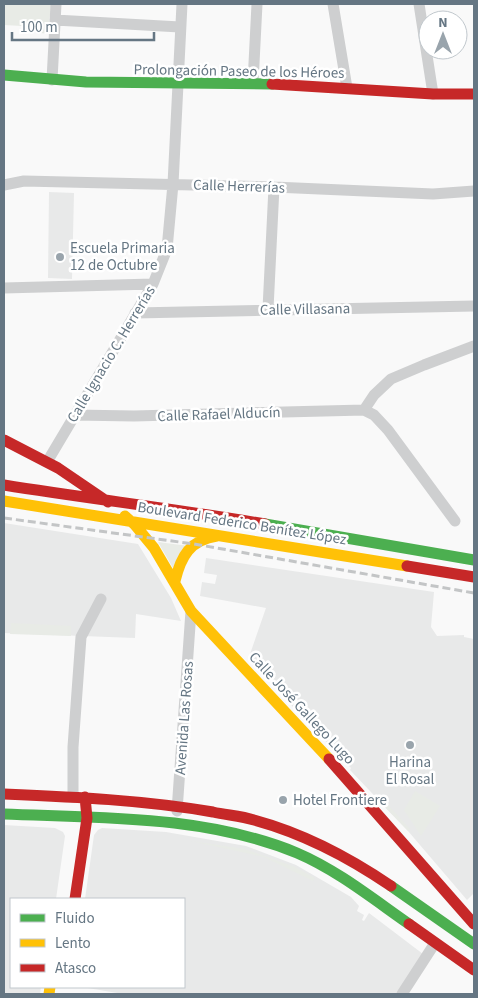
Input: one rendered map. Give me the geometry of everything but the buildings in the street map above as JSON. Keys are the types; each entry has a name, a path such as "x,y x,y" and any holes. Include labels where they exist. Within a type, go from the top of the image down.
{"main road":[{"name":"Prolongación Paseo de los Héroes","path":"4,75 86,82 253,84 433,94 474,94"},
{"name":"Calle José Gallego Lugo","path":"4,440 47,462 90,488 130,520 175,581 191,611 350,782 474,924"},
{"name":"Boulevard Federico Benítez López","path":"4,485 111,505 183,510 474,560"},
{"name":"Boulevard Federico Benítez López","path":"4,501 474,577"},
{"path":"175,581 177,569 194,544 200,540 223,535"},
{"path":"4,794 79,797 177,806 254,820 322,846 377,877 474,944"},
{"path":"75,898 81,818 79,797"},
{"path":"4,814 137,820 176,824 231,833 266,842 296,853 327,868 474,970"},
{"path":"65,898 75,830 81,818"}],"street":[{"path":"52,80 56,4"},
{"name":"Calle Ignacio C. Herrerías","path":"47,462 153,284 167,249 173,184 182,4"},
{"path":"253,84 257,4"},
{"path":"332,4 347,88"},
{"path":"419,4 433,94"},
{"path":"55,20 180,27"},
{"name":"Calle Herrerías","path":"4,185 24,181 274,187 433,194 474,191"},
{"path":"268,309 274,187"},
{"path":"4,288 153,284"},
{"name":"Calle Villasana","path":"135,313 474,306"},
{"path":"455,522 388,430 374,415 364,410 374,395 391,379 424,364 474,346"},
{"name":"Calle Rafael Alducín","path":"74,415 134,416 364,410"},
{"path":"79,797 73,747 81,637 101,598"},
{"name":"Avenida Las Rosas","path":"176,824 191,611"},
{"path":"402,994 435,943"}],"shaded area":[{"path":"4,4 51,4 48,34 27,31 22,26 4,25"},
{"name":"Escuela Primaria 12 de Octubre","path":"49,192 74,193 72,279 48,278"},
{"path":"4,523 138,544 171,598 181,621 136,614 135,638 4,633"},
{"path":"158,542 189,546 173,568"},
{"path":"206,558 434,592 431,627 437,636 464,635 464,637 474,639 474,893 467,900 408,831 350,770 351,768 249,657 266,608 200,596 202,582 215,584 217,575 204,573"},
{"path":"11,623 71,626 71,636 10,634"},
{"path":"415,791 440,806 421,836 404,810"},
{"path":"378,794 410,829 408,831 375,797"},
{"path":"4,825 55,828 63,832 65,836 56,898 10,898 10,988 41,988 40,994 4,994"},
{"path":"102,828 166,832 246,846 296,865 351,897 359,906 357,911 364,915 362,920 364,921 369,913 423,954 397,994 123,994 88,988 185,988 185,898 85,898 94,835"},
{"path":"191,841 245,849 295,867 315,878 313,881 264,857"}],"railway":[{"path":"4,518 194,544 474,593"}],"traffic: fast":[{"path":"4,75 86,82 272,84"},
{"path":"265,524 474,560"},
{"path":"4,814 115,818 189,825 226,831 262,841 312,860 409,924"},
{"path":"391,886 474,944"}],"traffic: slow":[{"path":"4,501 407,566"},
{"path":"125,516 154,548 191,611 329,759"},
{"path":"175,581 180,564 193,545 217,536"},
{"path":"49,994 50,988"}],"traffic: jam":[{"path":"272,84 433,94 474,94"},
{"path":"4,440 58,468 108,502"},
{"path":"4,485 265,524"},
{"path":"407,566 474,577"},
{"path":"329,759 474,924"},
{"path":"4,794 135,802 187,808 249,819 272,825 325,847 391,886"},
{"path":"75,898 87,818 85,797"},
{"path":"409,924 474,970"}],"place":[{"name":"Escuela Primaria 12 de Octubre","path":"60,257"},
{"name":"Harina El Rosal","path":"410,745"},
{"name":"Hotel Frontiere","path":"283,800"}]}
